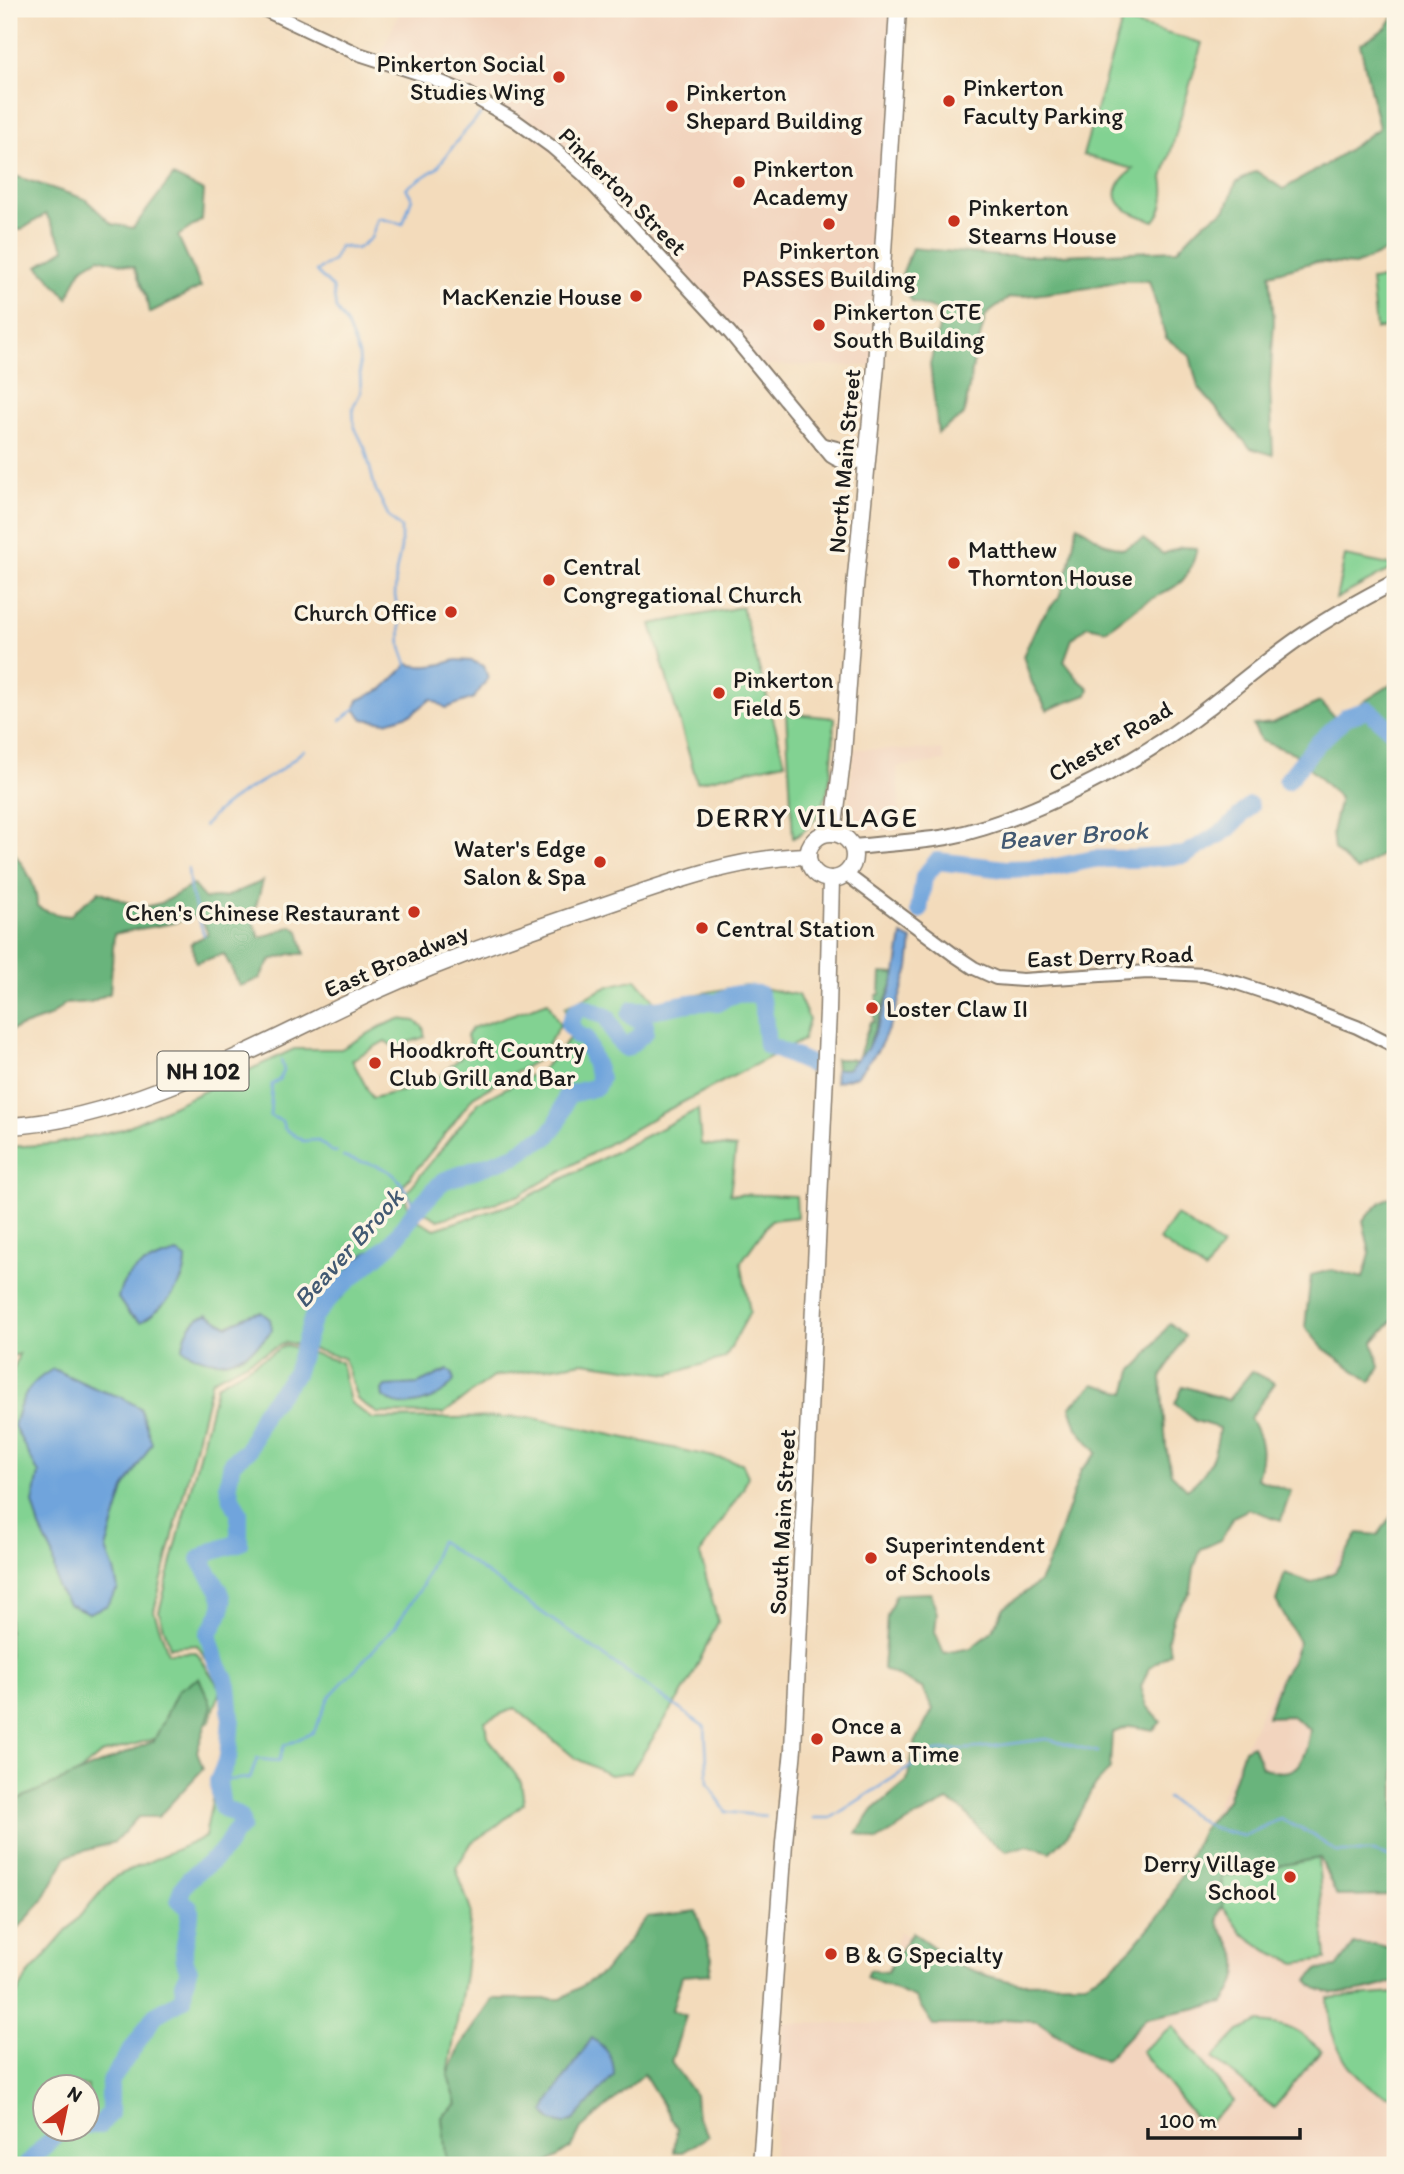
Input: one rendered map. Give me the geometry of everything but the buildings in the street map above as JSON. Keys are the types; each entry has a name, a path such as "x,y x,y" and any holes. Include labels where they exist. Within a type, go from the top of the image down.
{"main road":[{"name":"North Main Street","path":"833,833 843,754 868,456 898,9"},
{"name":"Chester Road","path":"852,847 947,837 1028,811 1083,785 1166,739 1299,638 1395,582"},
{"path":"833,833 845,838 852,847 854,861 839,877 816,874 809,864 808,856 814,840 820,836 833,833"},
{"name":"East Broadway","path":"9,1126 88,1114 167,1086 276,1039 428,967 642,892 697,874 768,860 808,856"},
{"name":"South Main Street","path":"761,2165 793,1749 825,1050 839,877"}],"street":[{"name":"Pinkerton Street","path":"263,9 356,52 465,92 516,121 552,147 584,176 744,349 831,456 841,461 857,463 868,456"},
{"name":"East Derry Road","path":"839,877 974,968 996,978 1023,980 1170,972 1204,975 1237,983 1326,1015 1395,1046"}],"shaded area":[{"name":"Pinkerton Academy","path":"401,9 898,9 876,366 758,365 614,208 516,121 378,60"},
{"path":"854,749 942,750 945,761 897,767 901,831 863,829 853,821 848,810"},
{"name":"Derry Village School","path":"1340,1551 1395,1576 1395,2165 773,2165 783,2023 928,2024 938,1982 885,1977 899,1931 1113,2054 1208,1822"}],"green space":[{"path":"1395,14 1395,238 1387,251 1355,265 1314,262 1270,274 1274,321 1270,387 1273,455 1250,448 1198,387 1190,356 1166,338 1149,281 1119,281 1088,288 1009,298 986,315 964,415 938,433 930,364 943,312 912,302 900,280 912,248 1000,256 1177,250 1201,225 1226,209 1236,183 1256,171 1283,189 1329,163 1379,128 1360,44 1386,28"},
{"path":"1122,21 1202,43 1163,178 1162,207 1154,221 1131,212 1119,203 1117,190 1121,181 1133,169 1083,155"},
{"path":"9,174 85,199 112,224 133,228 173,176 204,191 202,220 178,236 201,287 149,313 146,296 134,267 99,258 81,269 68,298 38,266 65,249 46,214 21,230 9,230"},
{"path":"1395,278 1395,327 1376,329 1371,280"},
{"path":"1077,525 1104,543 1123,549 1143,539 1163,554 1181,547 1197,548 1188,573 1176,586 1138,607 1106,630 1087,626 1072,639 1064,661 1089,688 1087,695 1047,710 1032,683 1023,656 1039,621 1059,597 1070,563"},
{"path":"1345,556 1395,566 1395,567 1336,599"},
{"name":"Pinkerton Field 5","path":"742,607 785,762 697,782 651,624"},
{"path":"1395,682 1395,846 1357,871 1334,850 1332,832 1340,798 1294,753 1261,741 1253,725 1272,723 1320,702 1336,719"},
{"path":"786,713 835,718 829,786 824,801 807,828 793,838"},
{"path":"9,846 32,881 37,906 61,915 70,916 99,891 141,908 161,903 193,885 205,899 225,897 263,881 252,920 260,938 292,926 299,931 305,954 291,954 271,960 259,979 240,986 224,954 196,963 191,943 208,934 201,916 114,934 110,993 91,1002 65,1004 49,1017 9,1031"},
{"path":"881,973 896,974 867,1049 858,1058 870,1022 874,1022 874,1012 881,1012 882,1005 876,1004 877,995 880,994"},
{"path":"636,979 656,1002 745,985 798,995 809,1019 803,1040 662,1113 520,1195 438,1220 418,1209 407,1192 479,1102 543,1069 574,1033 565,1007 609,986"},
{"path":"548,1002 560,1025 539,1059 473,1097 402,1187 411,1217 435,1229 516,1203 698,1109 701,1144 736,1148 730,1194 796,1196 797,1217 771,1220 741,1262 750,1312 725,1358 670,1374 583,1362 493,1377 443,1414 377,1413 357,1399 344,1358 286,1342 212,1380 154,1611 168,1653 196,1652 221,1690 209,1723 101,1754 9,1832 9,1381 19,1354 9,1357 9,1147 55,1144 123,1129 294,1049 341,1049 399,1019 415,1021 423,1027 425,1037 394,1047 385,1041 352,1060 372,1098 431,1084 471,1048 467,1036 472,1028"},
{"path":"835,1059 857,1059 847,1070 836,1069"},
{"path":"1395,1194 1395,1318 1373,1342 1380,1367 1371,1382 1323,1348 1305,1327 1311,1275 1332,1270 1363,1278 1370,1254 1363,1220 1381,1202"},
{"path":"1176,1215 1222,1246 1205,1271 1159,1240"},
{"path":"1170,1323 1185,1336 1161,1378 1166,1446 1171,1473 1187,1489 1206,1470 1218,1437 1219,1428 1196,1421 1175,1404 1183,1386 1228,1400 1252,1371 1275,1383 1250,1418 1261,1448 1257,1479 1291,1491 1281,1520 1249,1509 1233,1517 1221,1540 1201,1549 1194,1568 1191,1591 1174,1615 1168,1639 1170,1653 1149,1668 1141,1687 1147,1706 1161,1722 1153,1730 1131,1726 1112,1733 1110,1769 1093,1788 1067,1836 1051,1852 1028,1846 1007,1851 988,1839 964,1811 948,1801 877,1841 857,1833 873,1810 907,1781 915,1743 933,1709 922,1688 883,1669 887,1616 896,1594 931,1593 937,1613 935,1632 944,1653 971,1648 993,1630 1003,1609 1039,1582 1053,1552 1081,1470 1097,1453 1077,1428 1070,1407 1094,1384 1126,1393 1132,1371"},
{"path":"286,1345 341,1362 350,1402 372,1419 529,1417 742,1463 748,1476 743,1489 700,1554 718,1622 690,1681 631,1772 610,1775 575,1758 515,1708 485,1721 487,1736 521,1782 524,1803 472,1842 456,1868 471,1911 465,1974 448,2075 457,2104 442,2117 447,2165 9,2165 9,2009 27,1976 114,1877 205,1837 225,1730 224,1687 197,1645 170,1647 159,1612 217,1385"},
{"path":"1395,1511 1395,1895 1337,1896 1320,1858 1221,1877 1223,1906 1218,1920 1238,1961 1233,1988 1224,2003 1146,2018 1105,2061 1082,2051 1037,2021 1005,2019 982,2025 933,2025 915,1998 866,1977 869,1970 887,1972 912,1932 959,1965 1018,1983 1085,1982 1108,1970 1132,1948 1165,1909 1202,1830 1227,1800 1244,1749 1253,1745 1262,1767 1274,1771 1291,1770 1302,1759 1310,1730 1292,1716 1267,1717 1281,1677 1291,1663 1299,1642 1276,1601 1285,1573 1311,1583 1335,1572 1358,1533 1378,1535"},
{"path":"199,1678 212,1706 197,1751 203,1769 158,1817 138,1817 115,1842 67,1856 43,1900 9,1939 9,1803 154,1741 178,1690"},
{"path":"1318,1858 1326,1959 1296,1963 1268,1951 1242,1933 1223,1906 1221,1877"},
{"path":"696,1911 712,1958 709,1974 682,1976 672,2010 686,2016 671,2062 695,2095 697,2118 709,2136 683,2152 674,2152 677,2128 644,2074 581,2129 572,2147 545,2165 447,2165 442,2117 457,2104 448,2075 460,2047 493,1999 561,1999 604,1972 647,1917"},
{"path":"1354,1944 1374,1944 1395,1949 1395,1981 1356,1992 1334,1993 1316,1988 1308,1980 1319,1969 1337,1967"},
{"path":"1395,1993 1395,2096 1384,2094 1364,2082 1341,2053 1332,2032 1328,1998"},
{"path":"1259,2022 1293,2030 1321,2050 1274,2108 1213,2058 1239,2031"},
{"path":"1173,2026 1234,2101 1203,2127 1141,2051"}],"water":[{"path":"456,660 472,661 484,666 488,678 474,698 446,708 431,699 412,714 386,722 363,719 355,709 358,700 383,689 408,664 427,666"},
{"path":"902,935 912,940 909,968 893,1019 878,1050 857,1076 835,1082 836,1069 847,1069 867,1049 896,974"},
{"path":"413,1210 420,1215 401,1244 354,1275 342,1297 321,1316 317,1310 339,1284 353,1261 390,1239"},
{"path":"177,1253 186,1258 178,1287 165,1303 141,1322 129,1314 118,1298 121,1287 132,1272 140,1267"},
{"path":"261,1312 270,1319 272,1330 242,1356 231,1360 208,1360 183,1349 190,1327 202,1316 208,1314 227,1326"},
{"path":"53,1369 121,1397 140,1408 152,1443 124,1489 106,1549 118,1589 106,1606 89,1613 68,1604 57,1587 52,1553 40,1528 33,1503 39,1474 14,1426 26,1393 37,1380"},
{"path":"448,1370 453,1374 454,1381 431,1399 401,1404 383,1397 382,1390 385,1386 418,1384"},
{"path":"592,2038 609,2054 614,2075 574,2120 564,2124 552,2121 545,2112 549,2101"}],"waterway":[{"path":"408,667 401,647 395,596 401,528 389,517 375,488 365,448 354,426 353,407 361,392 359,355 347,325 336,309 333,288 316,271 333,261 340,246 357,249 371,238 378,218 403,224 412,198 406,188 437,168 481,114"},
{"path":"341,720 356,708"},
{"name":"Beaver Brook","path":"1287,781 1316,745 1346,717 1368,710 1395,733"},
{"path":"204,826 228,803 278,772 304,750"},
{"name":"Beaver Brook","path":"919,910 924,877 937,861 1005,869 1050,868 1094,859 1185,855 1228,829 1250,806"},
{"path":"188,868 190,890 204,935"},
{"name":"Beaver Brook","path":"102,2122 110,2112 110,2082 155,2015 183,1999 184,1984 189,1971 184,1948 190,1909 179,1899 182,1890 192,1877 220,1854 242,1826 240,1817 222,1807 218,1781 228,1758 231,1718 228,1686 215,1659 208,1634 223,1602 218,1588 200,1559 211,1552 239,1543 239,1513 228,1484 232,1462 248,1450 263,1413 295,1374 313,1317 335,1292 391,1244 416,1210 443,1181 516,1155 529,1145 547,1137 558,1122 567,1095 596,1087 600,1078 585,1038 578,1036 569,1024 576,1011 583,1007 607,1017 617,1039 626,1048 645,1032 645,1024 630,1015 633,1010 695,1002 718,1003 732,995 759,994 763,1005 767,1045 811,1064"},
{"path":"281,1060 284,1071 279,1080 272,1084 270,1116 282,1121 284,1128 303,1141 317,1140 331,1151 337,1152"},
{"path":"343,1157 377,1166 395,1176 416,1210"},
{"path":"218,1781 250,1778 257,1759 279,1761 284,1746 314,1732 329,1697 395,1627 422,1586 440,1541 705,1727 708,1783 726,1812 766,1816"},
{"path":"813,1818 831,1818 935,1751 1046,1739 1098,1752"},
{"path":"1167,1798 1212,1828 1243,1836 1280,1819 1311,1834 1337,1852 1374,1852 1395,1859"},
{"name":"Beaver Brook","path":"27,2165 49,2142"}],"place":[{"name":"Pinkerton Social Studies Wing","path":"559,77"},
{"name":"Pinkerton Faculty Parking","path":"949,101"},
{"name":"Pinkerton Shepard Building","path":"672,106"},
{"name":"Pinkerton Academy","path":"739,182"},
{"name":"Pinkerton Stearns House","path":"954,221"},
{"name":"Pinkerton PASSES Building","path":"829,224"},
{"name":"MacKenzie House","path":"636,296"},
{"name":"Pinkerton CTE South Building","path":"819,325"},
{"name":"Matthew Thornton House","path":"954,563"},
{"name":"Central Congregational Church","path":"549,580"},
{"name":"Church Office","path":"451,612"},
{"name":"Pinkerton Field 5","path":"719,693"},
{"name":"Water's Edge Salon & Spa","path":"600,862"},
{"name":"Chen's Chinese Restaurant","path":"414,912"},
{"name":"Central Station","path":"702,928"},
{"name":"Loster Claw II","path":"872,1008"},
{"name":"Hoodkroft Country Club Grill and Bar","path":"375,1063"},
{"name":"Superintendent of Schools","path":"871,1558"},
{"name":"Once a Pawn a Time","path":"817,1739"},
{"name":"Derry Village School","path":"1290,1877"},
{"name":"B & G Specialty","path":"831,1954"}],"district":[{"name":"DERRY VILLAGE","path":"807,817"}]}
